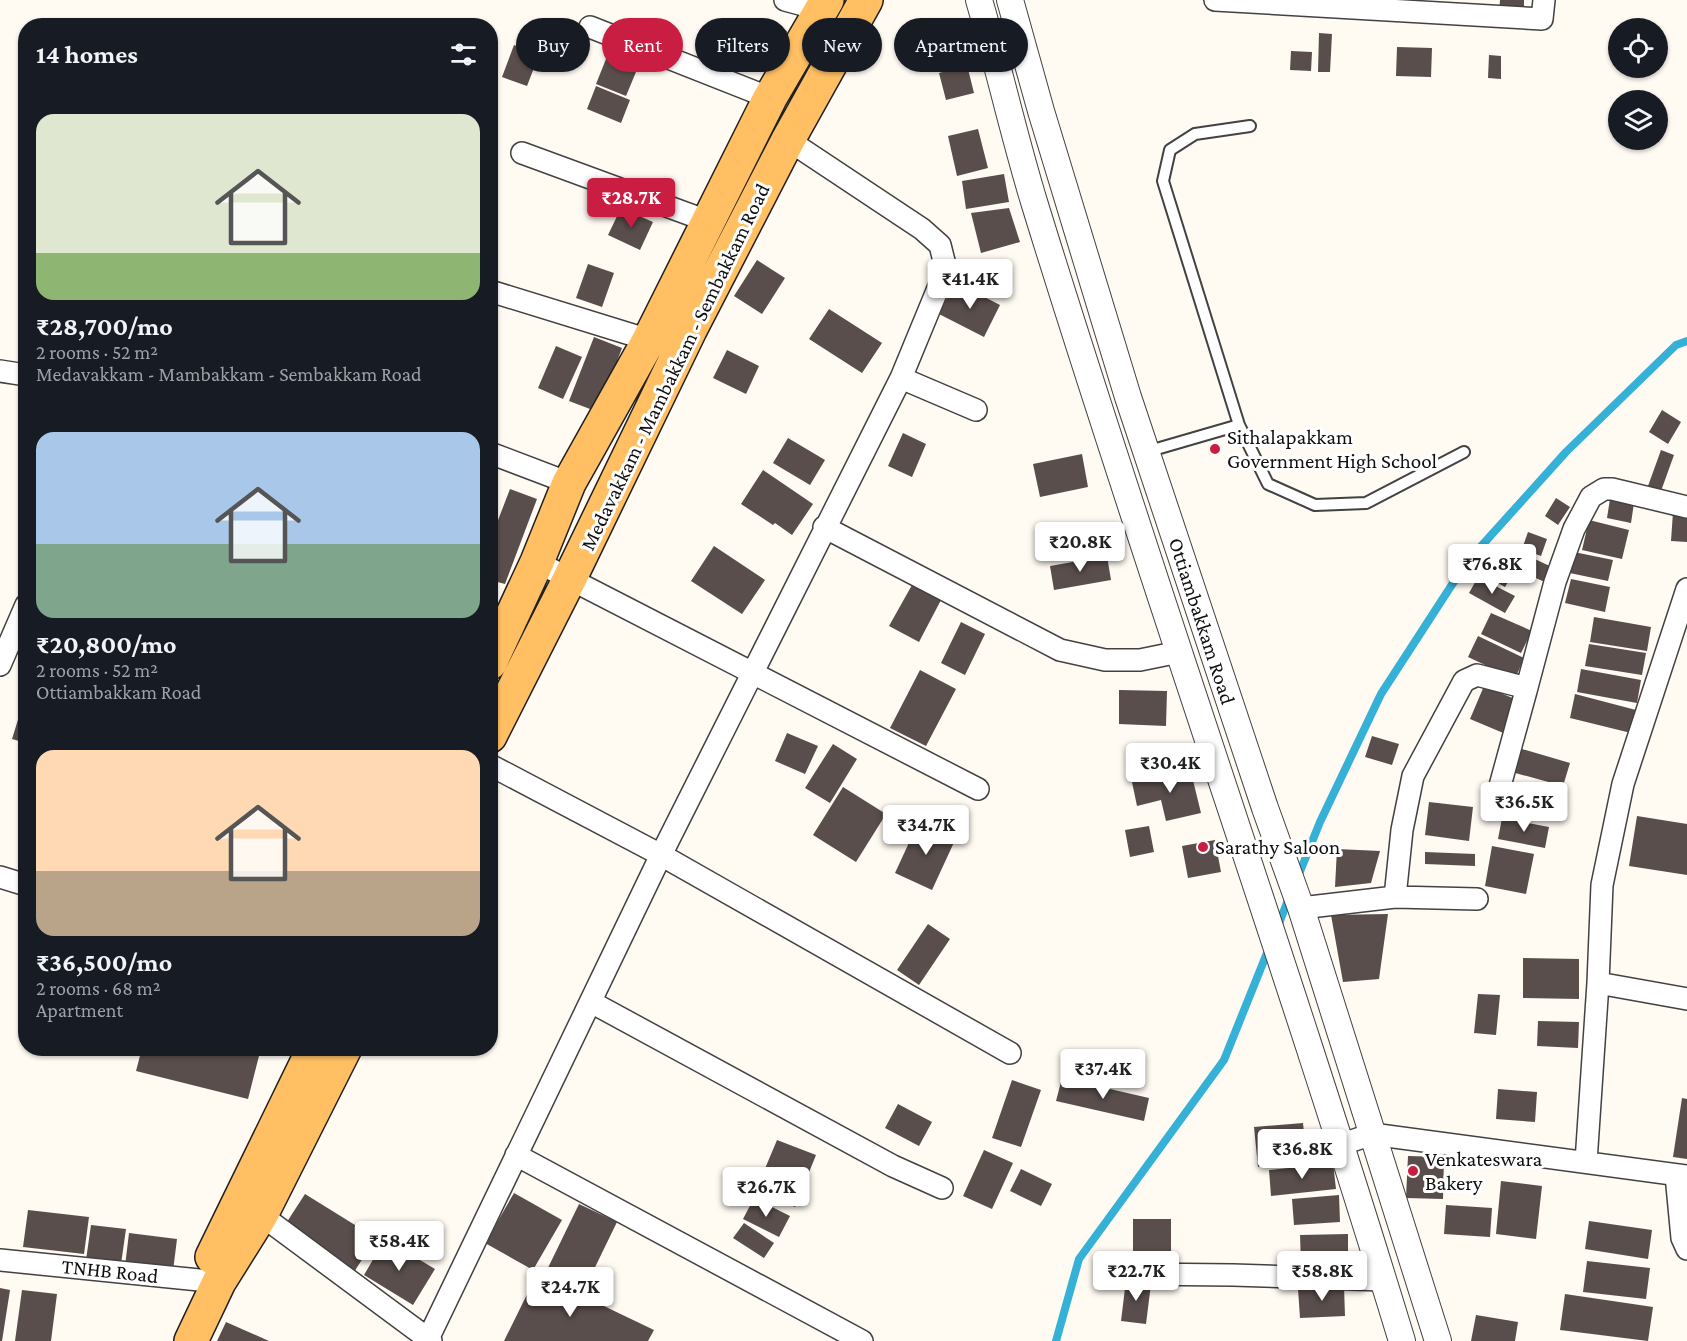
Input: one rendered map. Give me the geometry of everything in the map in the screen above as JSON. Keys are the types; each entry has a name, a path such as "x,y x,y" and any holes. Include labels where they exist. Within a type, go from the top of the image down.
{"main road":[{"name":"Medavakkam - Mambakkam - Sembakkam Road","path":"498,720 569,580 685,340 788,140 866,0"},
{"name":"Medavakkam - Mambakkam - Sembakkam Road","path":"498,639 537,562 569,483 649,340 770,98 825,5"},
{"path":"190,1341 210,1281 246,1191 310,1056"},
{"path":"168,1341 210,1281 261,1215 341,1056"}],"street":[{"path":"785,0 825,5"},
{"name":"Ottiambakkam Road","path":"979,0 1033,200 1107,434 1282,964 1402,1341"},
{"name":"Ottiambakkam Road","path":"1010,0 1041,111 1146,452 1265,808 1300,905 1437,1341"},
{"path":"1215,0 1542,19 1544,0"},
{"path":"590,27 770,98"},
{"path":"261,1215 429,1340 661,855 824,527 901,378 946,269 940,245 922,229 788,140"},
{"path":"522,153 710,222"},
{"path":"498,293 649,340"},
{"path":"0,371 18,374"},
{"path":"901,378 976,410"},
{"path":"498,456 569,483"},
{"path":"1495,804 1555,582 1574,529 1591,497 1604,489 1612,489 1687,507"},
{"path":"824,527 1060,650 1105,660 1140,660 1179,652"},
{"path":"537,562 978,789"},
{"path":"1586,1162 1602,885 1623,784 1687,589"},
{"path":"0,665 18,623"},
{"path":"1395,897 1402,830 1413,776 1464,681 1477,675 1519,686 1526,691"},
{"path":"498,769 661,855 1011,1053"},
{"path":"0,877 18,883"},
{"path":"1300,905 1395,897 1477,899"},
{"path":"1598,983 1687,999"},
{"path":"591,1002 893,1166 942,1188"},
{"path":"1340,1145 1372,1134 1681,1176 1682,1238 1687,1249"},
{"path":"516,1155 862,1341"},
{"name":"TNHB Road","path":"0,1260 210,1281"},
{"path":"1133,1274 1383,1280"}],"lane":[{"path":"1250,126 1195,134 1170,150 1163,181 1239,425 1268,484 1315,505 1366,503 1464,452"},
{"path":"1146,452 1239,425"}],"building":[{"path":"1500,0 1524,0 1524,14 1499,14"},
{"path":"1319,33 1332,34 1330,72 1318,72"},
{"path":"514,45 516,46 516,72 532,72 527,86 502,77"},
{"path":"1397,47 1432,48 1431,77 1396,76"},
{"path":"1291,51 1312,52 1311,71 1290,70"},
{"path":"1489,55 1501,56 1501,79 1488,78"},
{"path":"602,69 602,72 636,72 626,96 596,84"},
{"path":"969,72 974,93 946,100 939,73"},
{"path":"596,86 630,100 621,123 587,109"},
{"path":"978,129 988,168 957,176 948,136"},
{"path":"1004,174 1009,202 966,209 962,181"},
{"path":"621,208 653,222 640,250 608,235"},
{"path":"1009,208 1020,242 981,253 971,213"},
{"path":"757,260 785,278 762,314 734,296"},
{"path":"588,264 614,273 602,307 576,298"},
{"path":"955,282 1000,305 984,337 939,314"},
{"path":"829,309 882,343 862,373 809,339"},
{"path":"594,337 622,348 598,412 569,401"},
{"path":"556,346 582,357 563,399 538,388"},
{"path":"727,350 759,366 746,394 713,378"},
{"path":"1662,410 1681,422 1668,444 1649,432"},
{"path":"903,433 926,444 912,477 888,466"},
{"path":"788,438 825,460 810,485 773,463"},
{"path":"1661,450 1674,455 1661,491 1648,486"},
{"path":"1082,454 1088,487 1040,497 1033,464"},
{"path":"763,470 813,504 792,535 741,504"},
{"path":"510,489 537,499 505,584 498,582 498,520"},
{"path":"1556,498 1570,507 1558,525 1545,516"},
{"path":"1610,499 1634,503 1631,523 1607,518"},
{"path":"1673,512 1687,513 1687,542 1671,541"},
{"path":"1589,520 1629,530 1622,559 1582,550"},
{"path":"1528,532 1547,539 1541,556 1522,549"},
{"path":"1503,544 1554,568 1547,583 1496,560"},
{"path":"714,546 765,580 742,614 691,581"},
{"path":"1569,551 1613,560 1608,581 1565,572"},
{"path":"1107,556 1111,580 1054,590 1050,566"},
{"path":"1494,565 1512,575 1505,587 1487,577"},
{"path":"1478,577 1515,596 1505,613 1469,593"},
{"path":"1571,579 1610,587 1605,612 1565,603"},
{"path":"912,585 941,600 919,642 889,626"},
{"path":"1491,613 1532,631 1521,653 1481,634"},
{"path":"1594,617 1651,627 1647,651 1590,642"},
{"path":"961,622 985,634 965,675 941,663"},
{"path":"1478,636 1524,658 1515,679 1468,657"},
{"path":"1589,644 1646,653 1642,675 1585,666"},
{"path":"1581,669 1641,680 1637,703 1577,692"},
{"path":"920,670 956,689 926,746 890,728"},
{"path":"1484,686 1522,702 1508,735 1470,719"},
{"path":"1119,690 1167,691 1166,726 1119,724"},
{"path":"1575,694 1636,710 1631,733 1570,718"},
{"path":"18,720 18,741 12,739"},
{"path":"787,733 818,746 805,774 775,761"},
{"path":"1372,736 1399,744 1392,765 1365,757"},
{"path":"833,744 857,759 830,803 805,788"},
{"path":"1515,747 1570,763 1563,786 1508,771"},
{"path":"1190,768 1201,813 1166,821 1161,800 1137,806 1132,782"},
{"path":"843,787 886,814 856,862 813,835"},
{"path":"1515,793 1547,801 1545,811 1513,803"},
{"path":"1429,802 1473,807 1469,841 1425,835"},
{"path":"1637,816 1687,824 1687,875 1629,866"},
{"path":"1502,818 1549,827 1545,848 1498,839"},
{"path":"919,821 956,838 932,890 895,873"},
{"path":"1149,826 1154,852 1130,857 1125,830"},
{"path":"1215,840 1221,872 1188,878 1182,846"},
{"path":"1492,846 1534,854 1526,894 1485,886"},
{"path":"1337,849 1380,851 1371,883 1335,887"},
{"path":"1425,852 1475,854 1475,866 1425,864"},
{"path":"1388,914 1379,979 1343,982 1331,915"},
{"path":"928,924 950,939 919,985 897,970"},
{"path":"1523,958 1579,959 1579,999 1523,998"},
{"path":"1478,994 1500,995 1496,1035 1474,1033"},
{"path":"1538,1021 1579,1022 1578,1048 1537,1046"},
{"path":"140,1056 259,1056 248,1099 136,1071"},
{"path":"1062,1078 1149,1098 1144,1121 1056,1101"},
{"path":"1012,1080 1041,1090 1021,1147 992,1138"},
{"path":"1498,1089 1537,1092 1535,1122 1496,1119"},
{"path":"1682,1098 1687,1099 1687,1159 1673,1157"},
{"path":"898,1104 932,1122 919,1146 885,1128"},
{"path":"1303,1123 1307,1163 1258,1167 1254,1127"},
{"path":"777,1140 816,1155 795,1207 756,1190"},
{"path":"984,1150 1013,1163 992,1209 963,1196"},
{"path":"1408,1156 1444,1157 1443,1199 1406,1198"},
{"path":"1333,1163 1336,1189 1271,1196 1269,1170"},
{"path":"1021,1169 1052,1184 1041,1206 1010,1191"},
{"path":"1501,1181 1542,1186 1536,1239 1496,1234"},
{"path":"514,1193 562,1220 533,1270 485,1243"},
{"path":"305,1194 376,1238 354,1272 283,1228"},
{"path":"1339,1195 1340,1222 1294,1225 1292,1199"},
{"path":"754,1198 790,1216 779,1237 743,1219"},
{"path":"579,1204 617,1222 583,1292 545,1274"},
{"path":"1446,1205 1492,1208 1490,1237 1444,1234"},
{"path":"28,1210 89,1217 84,1254 23,1247"},
{"path":"1133,1219 1171,1219 1171,1257 1133,1257"},
{"path":"1589,1221 1652,1230 1648,1259 1585,1249"},
{"path":"744,1223 774,1243 764,1258 733,1238"},
{"path":"91,1225 126,1229 121,1264 86,1260"},
{"path":"129,1233 177,1239 173,1271 125,1266"},
{"path":"1348,1234 1348,1263 1301,1264 1300,1235"},
{"path":"385,1239 435,1269 413,1305 364,1275"},
{"path":"1587,1261 1650,1268 1646,1299 1583,1292"},
{"path":"537,1274 654,1330 648,1341 504,1341"},
{"path":"1126,1280 1151,1284 1146,1324 1121,1321"},
{"path":"1344,1286 1345,1316 1300,1318 1298,1289"},
{"path":"0,1288 10,1290 2,1341 0,1341"},
{"path":"22,1290 57,1294 51,1341 15,1341"},
{"path":"1565,1294 1653,1307 1648,1341 1560,1330"},
{"path":"1476,1315 1518,1322 1515,1341 1471,1341"},
{"path":"226,1322 269,1341 217,1341"}],"waterway":[{"path":"1297,879 1320,822 1381,694 1466,563 1566,452 1676,345 1687,341"},
{"path":"1278,926 1290,895"},
{"path":"1056,1341 1079,1259 1224,1060 1269,948"}],"place":[{"name":"Sithalapakkam Government High School","path":"1215,449"},
{"name":"Sarathy Saloon","path":"1203,847"},
{"name":"Venkateswara Bakery","path":"1413,1171"}]}
